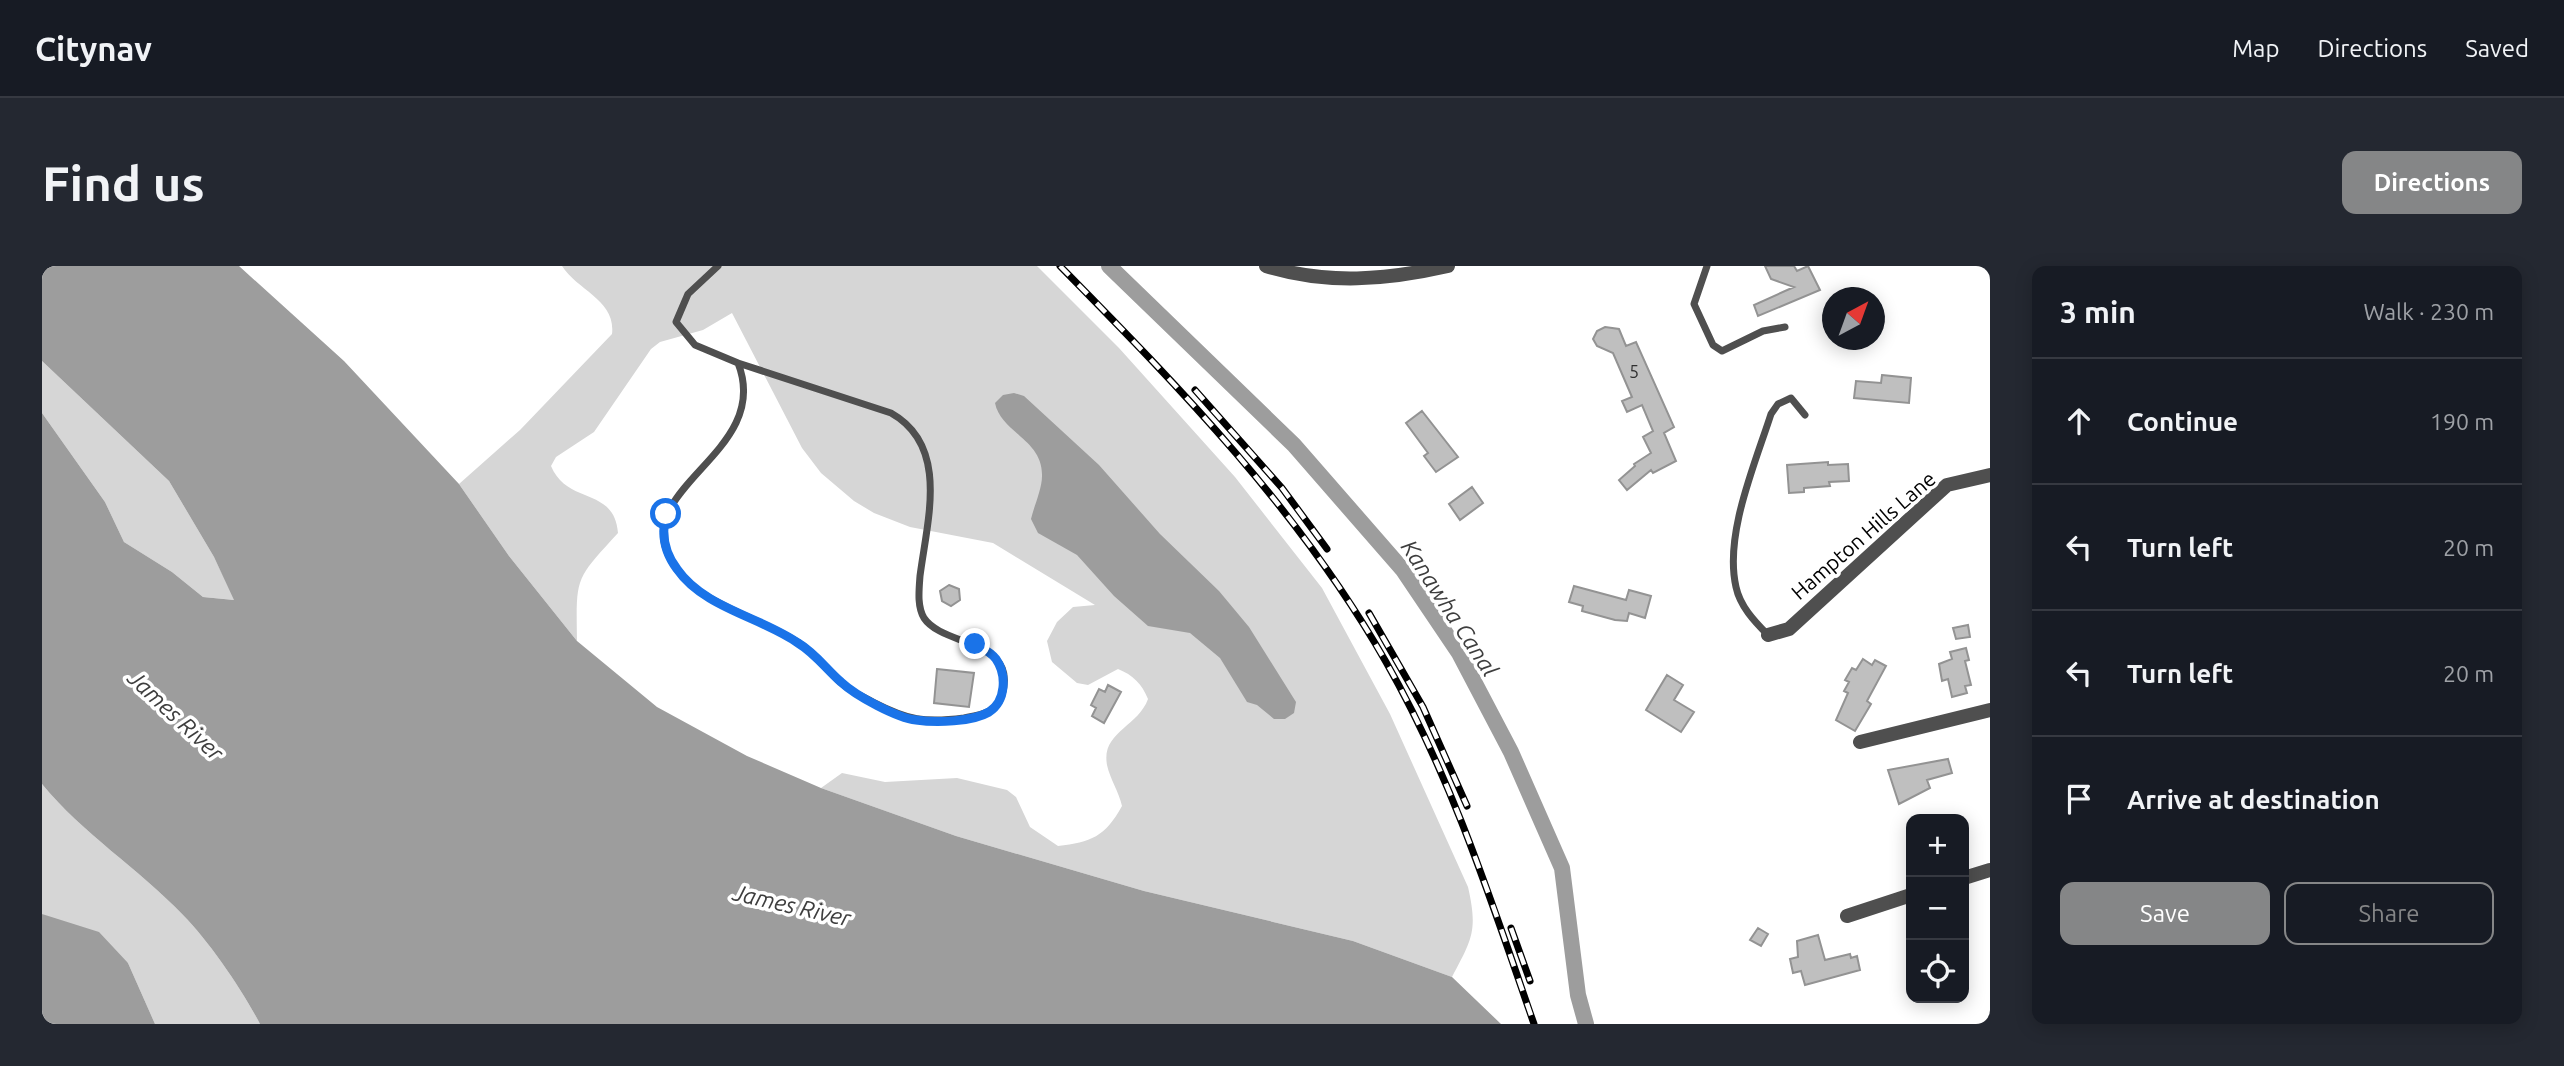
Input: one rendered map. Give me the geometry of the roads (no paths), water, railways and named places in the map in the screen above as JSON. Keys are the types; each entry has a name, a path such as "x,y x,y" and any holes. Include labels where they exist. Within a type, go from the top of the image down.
{"street":[{"path":"1266,266 1311,277 1352,280 1418,273 1448,266"},
{"name":"Hampton Hills Lane","path":"1769,635 1789,629 1947,485 1990,475"},
{"path":"1860,742 1990,710"},
{"path":"1967,877 1990,870"},
{"path":"1847,916 1906,897"}],"lane":[{"path":"718,266 688,294 676,322 695,345 738,363 891,413 912,426 926,452 930,498 920,607 929,624 975,644 996,660 1003,681 1002,695 990,711 981,715 932,721 902,717 849,689 799,643 705,594 676,569 663,539 666,514 676,497 717,454 731,431 744,400 746,385 738,363"},
{"path":"1707,266 1694,303 1713,345 1722,351 1763,331 1785,327"},
{"path":"1769,635 1749,616 1735,587 1733,537 1771,414 1778,404 1791,398 1805,415"}],"water":[{"name":"James River","path":"42,266 239,266 344,361 459,484 509,556 577,641 657,707 747,756 821,788 956,836 1144,891 1353,941 1452,977 1501,1024 260,1024 204,938 166,898 75,819 42,784 42,413 105,502 124,542 172,572 203,597 234,600 214,557 169,481 42,361"},
{"path":"1014,393 1024,396 1099,465 1160,534 1219,591 1249,627 1296,702 1294,713 1285,719 1274,719 1257,705 1247,702 1220,658 1190,633 1148,626 1114,596 1077,555 1038,533 1031,519 1042,481 1041,463 1029,445 1005,422 995,403 1003,395"},
{"path":"42,914 99,932 128,963 155,1024 42,1024"}],"waterway":[{"name":"Kanawha Canal","path":"1109,266 1294,445 1403,570 1459,653 1511,752 1562,868 1578,995 1586,1024"}],"railway":[{"path":"1060,266 1150,359 1236,454 1316,554 1352,607 1409,705 1450,794 1534,1024"},
{"path":"1195,390 1282,488 1327,549"},
{"path":"1369,613 1423,707 1467,806"},
{"path":"1511,928 1530,981"}]}
